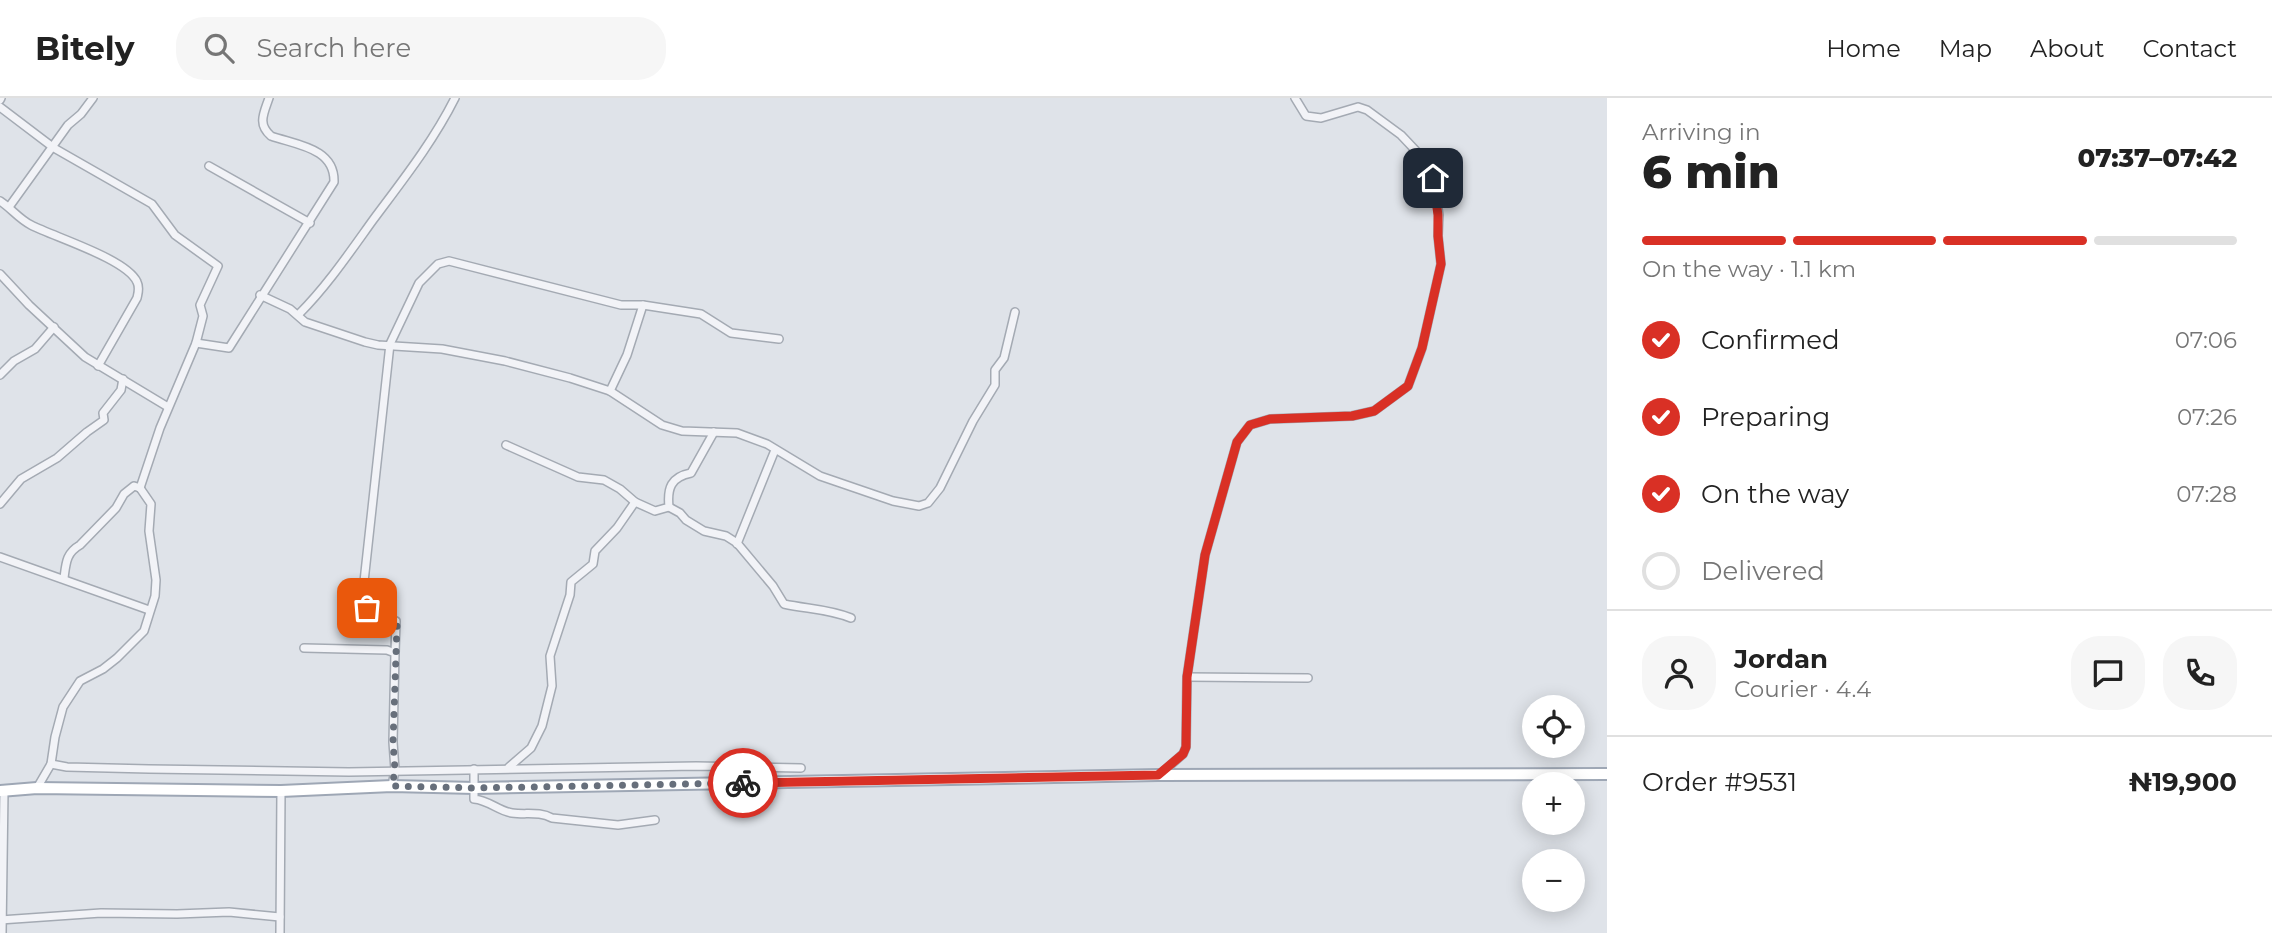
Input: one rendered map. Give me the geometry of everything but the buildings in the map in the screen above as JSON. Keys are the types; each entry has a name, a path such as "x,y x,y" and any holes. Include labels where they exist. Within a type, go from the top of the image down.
{"main road":[{"path":"2,791 281,791 392,786 475,788 1158,775 1607,774"}],"street":[{"path":"9,207 68,125 93,98"},
{"path":"196,343 229,348 260,295 310,223 334,182 334,171 325,156 271,136 264,130 261,121 269,98"},
{"path":"299,314 331,277 415,164 455,98"},
{"path":"1158,775 1183,754 1186,747 1187,677 1205,555 1231,460 1243,432 1250,425 1270,419 1352,416 1374,411 1408,386 1422,348 1441,264 1433,178 1418,153 1401,135 1367,110 1349,108 1313,118 1306,116 1295,98"},
{"path":"0,107 54,148 152,204 175,235 218,266 200,305 202,316 196,343 150,453 140,488"},
{"path":"209,166 310,223"},
{"path":"0,201 28,223 98,254 126,269 135,278 139,288 136,298 98,366"},
{"path":"392,786 395,770 393,742 396,621 372,613 362,600 390,344 419,283 438,264 449,261 621,305 643,305 701,314 731,333 779,339"},
{"path":"0,274 79,352 168,407"},
{"path":"260,295 299,314 305,321 344,336 378,345 442,349 505,361 610,391 662,425 682,431 737,433 760,441 807,470 893,501 919,506 928,503 940,488 973,421 995,385 995,370 1004,358 1015,312"},
{"path":"610,391 627,355 643,305"},
{"path":"0,374 14,361 35,349 54,327"},
{"path":"0,504 21,479 57,458 104,420 103,413 121,390 123,379"},
{"path":"669,508 672,482 680,475 691,474 714,432"},
{"path":"506,445 578,477 604,481 655,512 669,508 704,531 726,536 737,544 774,586 784,604 832,611 851,618"},
{"path":"737,544 775,450"},
{"path":"37,789 51,764 63,708 80,681 103,669 144,631 155,596 156,579 149,531 151,504 140,488 130,488 116,508 73,549 66,558 64,578"},
{"path":"508,768 531,748 542,726 552,686 551,656 570,595 571,582 593,564 595,551 617,528 635,502"},
{"path":"0,557 149,610"},
{"path":"304,649 387,650 395,653"},
{"path":"1187,677 1308,678"},
{"path":"51,764 67,767 349,772 709,766 801,768"},
{"path":"474,769 474,799 482,799 509,813 544,813 552,818 618,825 655,820"},
{"path":"2,791 2,933"},
{"path":"280,933 281,791"},
{"path":"1,920 101,913 229,912 280,918"}],"way so far":[{"path":"367,608 372,613 391,618 396,621 397,626 393,742 395,770 392,786 475,788 743,783"}],"route":[{"path":"743,783 1158,775 1183,754 1186,747 1187,677 1196,606 1205,555 1237,442 1250,425 1270,419 1352,416 1374,411 1408,386 1422,348 1441,264 1433,178"}]}
